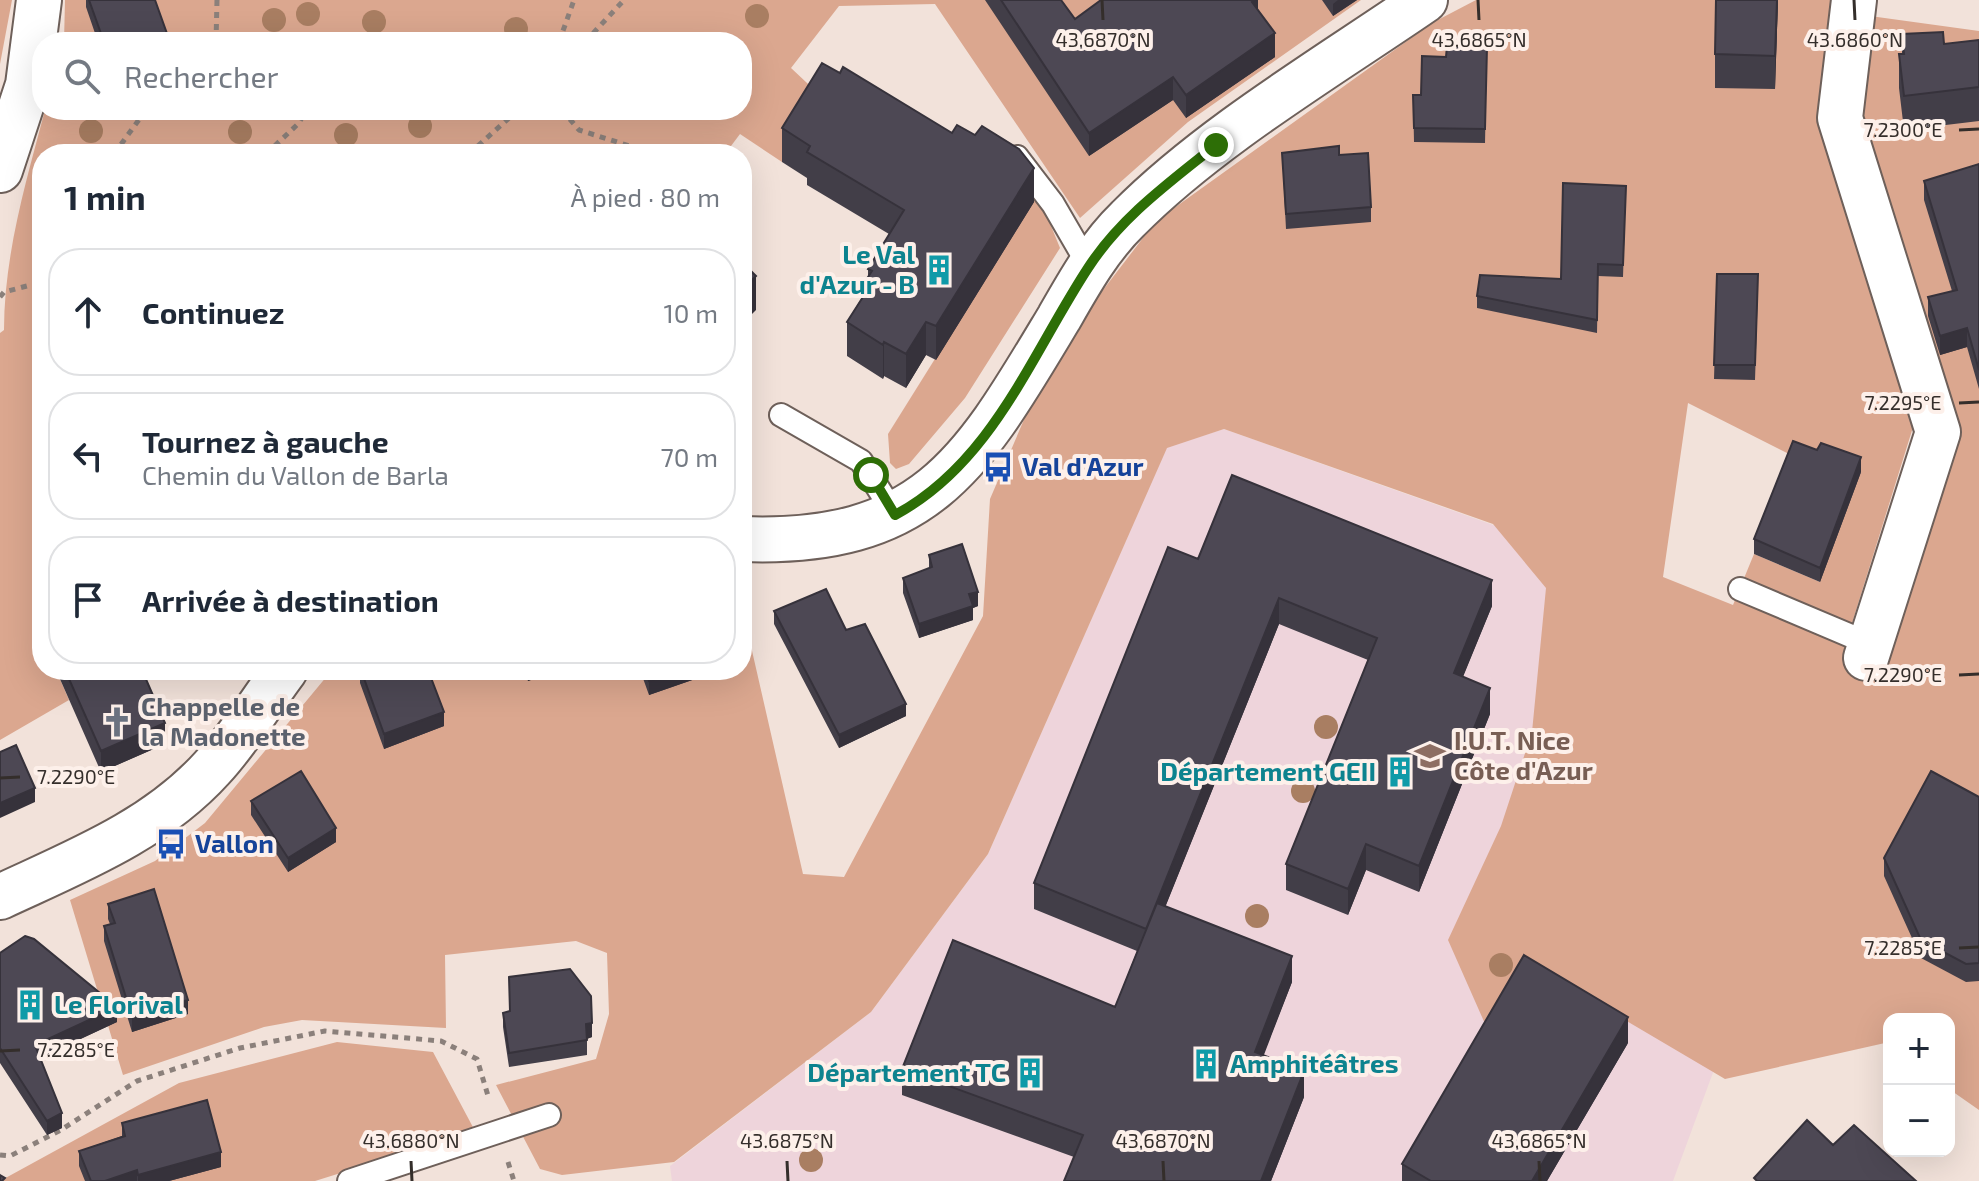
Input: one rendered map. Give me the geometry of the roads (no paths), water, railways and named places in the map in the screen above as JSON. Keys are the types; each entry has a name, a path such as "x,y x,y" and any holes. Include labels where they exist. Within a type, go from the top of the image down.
{"street":[{"path":"35,32 39,0"},
{"path":"752,540 780,541 825,536 895,515 943,484 995,424 1089,266 1126,220 1216,145 1425,0"},
{"path":"1854,0 1840,118 1938,432 1868,651"},
{"path":"0,170 28,85 32,54"},
{"path":"0,897 109,846 177,801 213,768 278,680"}],"lane":[{"path":"1014,153 1053,204 1089,266"},
{"path":"781,415 861,461 895,515"},
{"path":"1740,589 1868,651"},
{"path":"349,1181 549,1115"}],"place":[{"name":"Le Val d'Azur - B","path":"939,270"},
{"name":"Val d'Azur","path":"998,467"},
{"name":"Chappelle de la Madonette","path":"117,722"},
{"name":"I.U.T. Nice Côte d'Azur","path":"1430,756"},
{"name":"Département GEII","path":"1400,772"},
{"name":"Vallon","path":"171,844"},
{"name":"Le Florival","path":"30,1005"},
{"name":"Amphitéâtres","path":"1206,1064"},
{"name":"Département TC","path":"1030,1073"}]}
